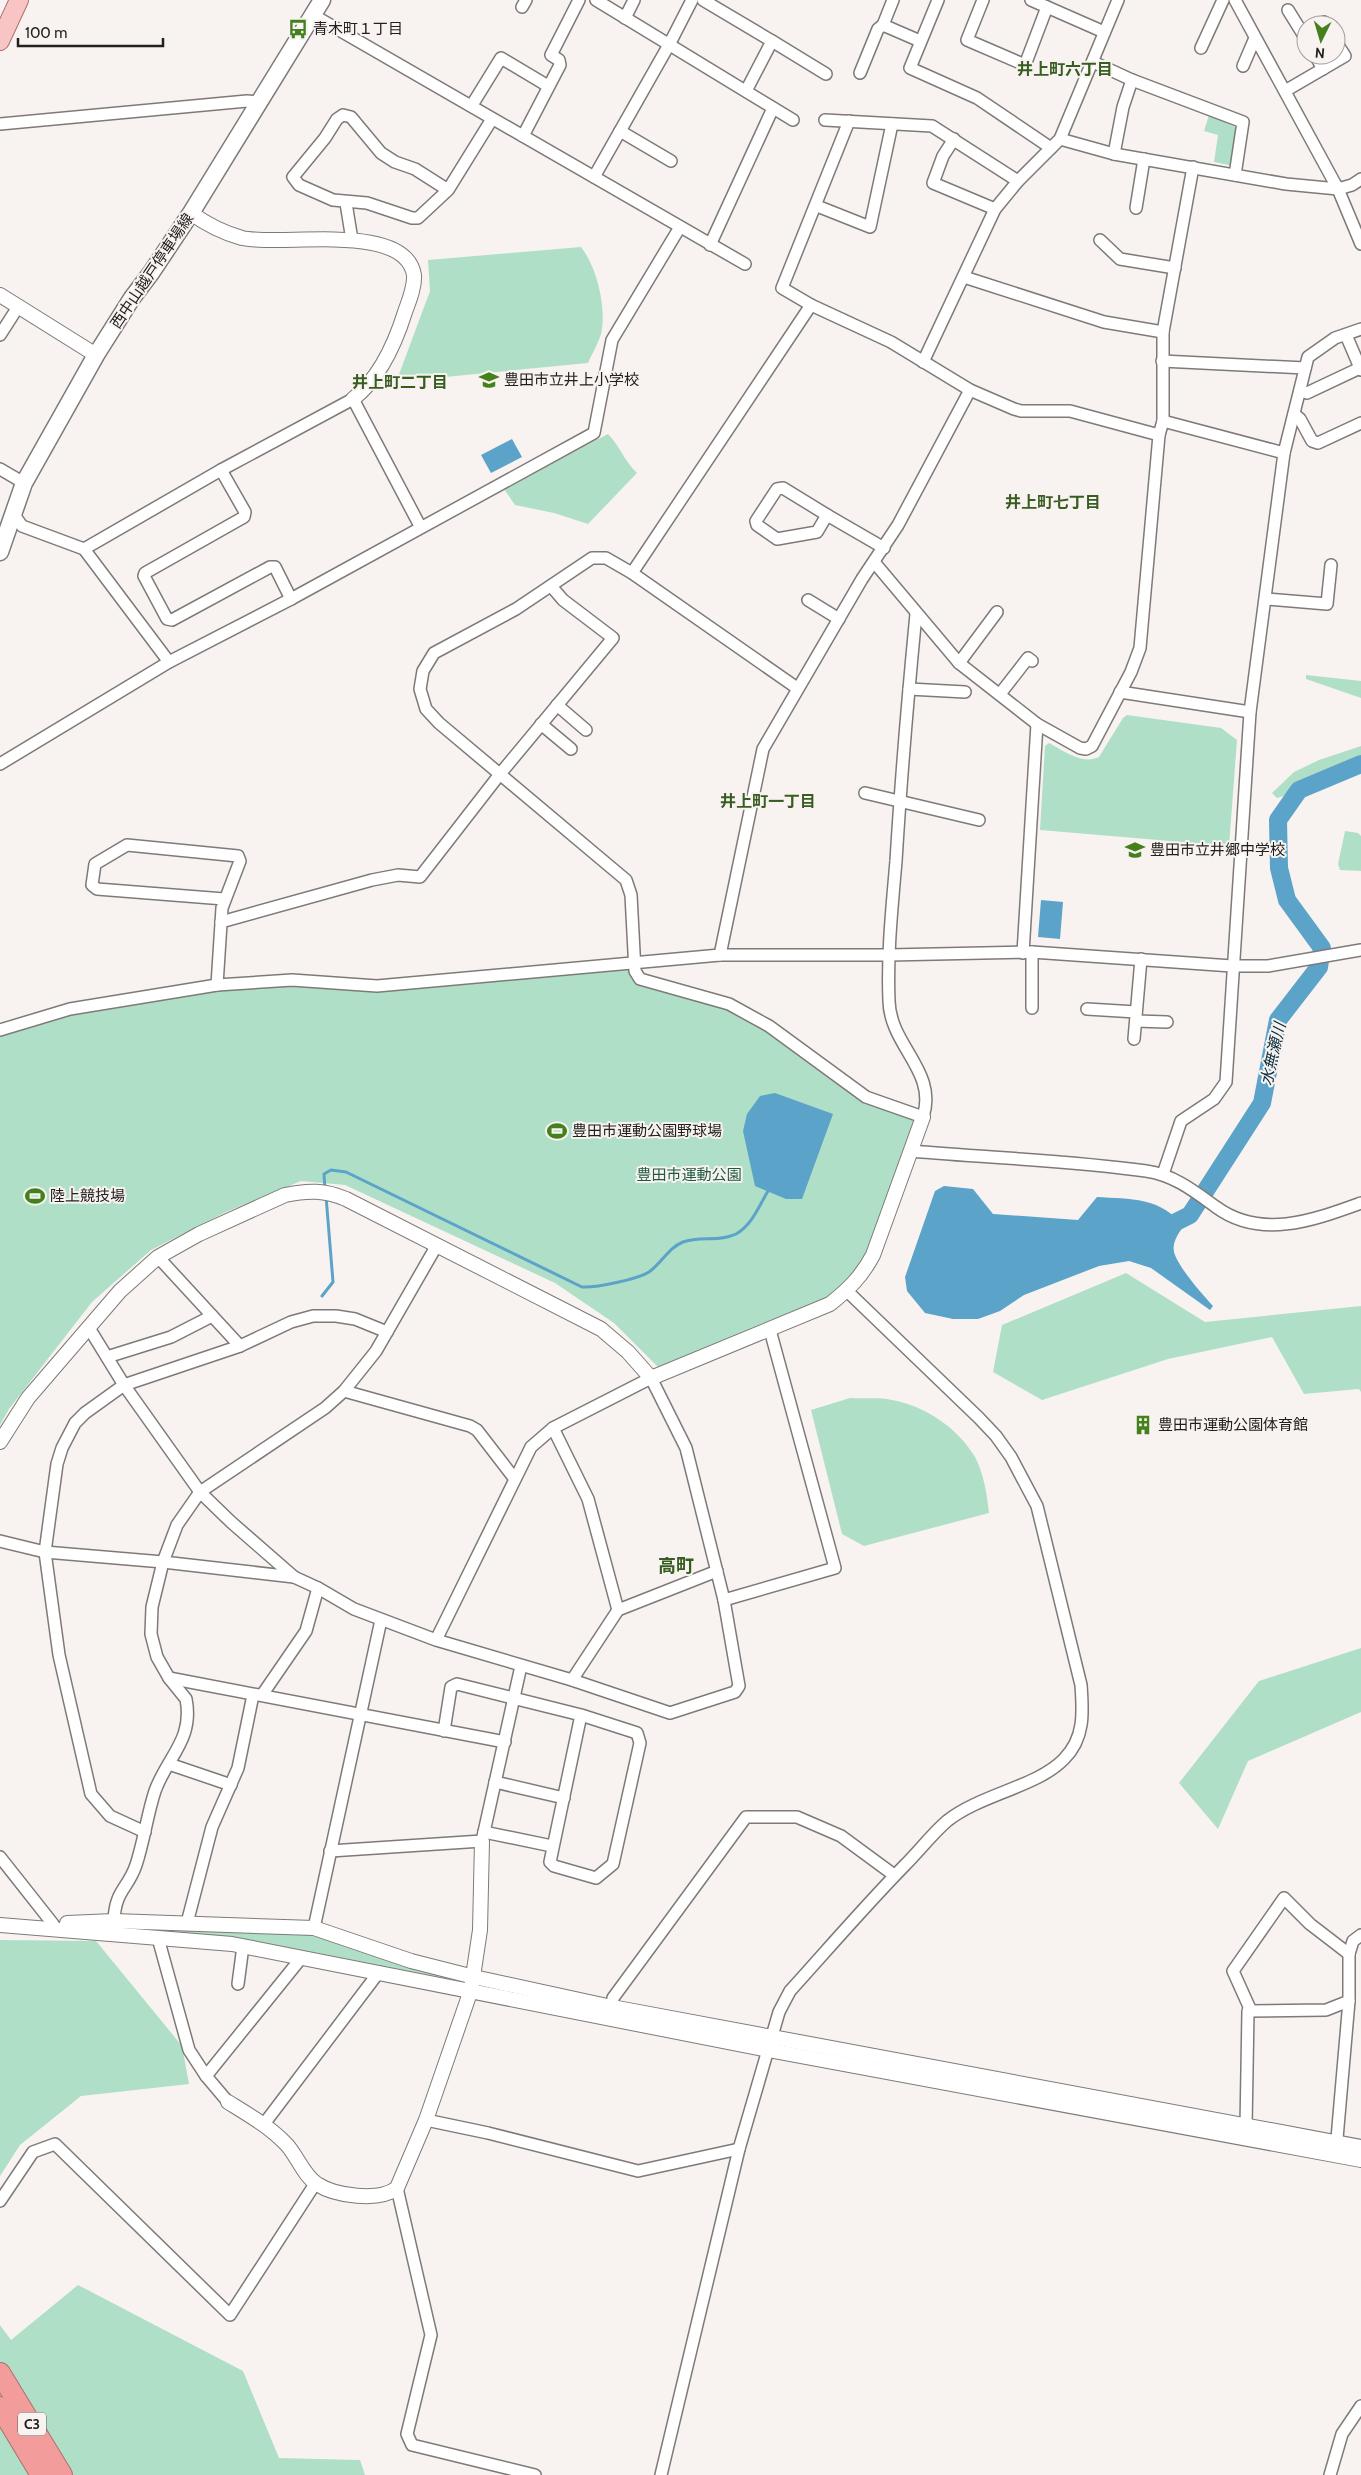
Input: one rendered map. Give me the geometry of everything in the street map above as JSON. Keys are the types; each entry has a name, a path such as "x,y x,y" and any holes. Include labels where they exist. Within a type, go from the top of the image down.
{"highway":[{"name":"C3","path":"0,2373 62,2475"},
{"name":"C3","path":"0,2407 41,2475"}],"main road":[{"path":"0,41 19,0"},
{"name":"西中山越戸停車場線","path":"0,552 12,512 24,483 96,355 132,298 191,213 322,0"}],"street":[{"path":"523,136 560,65 559,60 550,55 579,0"},
{"path":"596,0 670,43 792,120"},
{"path":"625,18 634,0"},
{"path":"594,177 670,43 692,0"},
{"path":"703,0 826,74"},
{"path":"860,73 878,29 882,25 893,0"},
{"path":"938,0 910,68 977,98 1051,148"},
{"path":"983,0 967,40 1025,65 1047,8"},
{"path":"1031,0 1104,32"},
{"path":"923,362 995,209 1018,181 1060,139 1118,0"},
{"path":"1201,48 1223,0"},
{"path":"1236,0 1356,220 1361,244"},
{"path":"1288,10 1296,22"},
{"path":"313,15 745,264"},
{"path":"882,25 920,40"},
{"path":"1243,66 1256,38"},
{"path":"746,91 772,40"},
{"path":"472,105 501,58 548,86"},
{"path":"1092,62 1132,80 1243,122 1235,175"},
{"path":"1321,65 1323,69"},
{"path":"1285,91 1330,65"},
{"path":"1114,154 1123,107 1132,80"},
{"path":"0,124 247,101 260,102"},
{"path":"710,245 774,108"},
{"path":"448,190 429,176 381,153 351,117 343,115 337,119 325,138 294,177 299,185 333,200 367,204 412,218 418,218 448,190 492,119"},
{"path":"825,120 932,126 1018,181"},
{"path":"849,121 817,206 782,288 811,305 891,342 970,390 1021,411 1070,411 1159,435"},
{"path":"817,206 870,227 892,124"},
{"path":"620,131 672,161"},
{"path":"954,139 943,156 933,183 995,209"},
{"path":"1060,139 1114,154 1286,184 1338,189 1361,179"},
{"path":"1136,208 1144,159"},
{"path":"874,562 959,663 1037,724 1086,749 1092,746 1140,648 1159,435 1163,421 1163,332 1193,167"},
{"path":"346,203 352,240"},
{"path":"84,548 221,470 353,399 374,380 403,318 414,277 411,266 404,255 394,249 372,242 352,240 243,238 208,225 191,213"},
{"path":"0,764 168,662 291,599 420,526 594,433 612,340 680,227"},
{"path":"1100,240 1120,259 1175,268"},
{"path":"964,277 1104,322 1163,332"},
{"path":"0,295 96,355"},
{"path":"632,573 811,305"},
{"path":"0,335 18,307"},
{"path":"1163,1174 1181,1121 1214,1099 1226,1082 1232,966 1250,712 1284,453 1308,357 1335,338 1361,329"},
{"path":"1300,391 1307,393 1361,369 1346,335"},
{"path":"1162,361 1305,368"},
{"path":"720,955 762,749 797,688 898,525 970,390"},
{"path":"353,399 420,526"},
{"path":"1294,414 1300,419 1312,441 1318,443 1361,423"},
{"path":"1163,421 1284,453"},
{"path":"0,470 24,483"},
{"path":"221,470 245,512 244,517 145,573 144,576 167,619 172,620 270,567 276,567 291,599"},
{"path":"827,515 817,532 777,539 757,524 756,521 777,489 783,488 884,548"},
{"path":"12,512 22,526 84,548 168,662"},
{"path":"797,688 632,573 606,558 598,557 579,565 516,609 434,653 421,676 420,689 423,703 432,716 626,880 631,895 634,964 636,974 640,979 729,1004 769,1026 866,1097 923,1117"},
{"path":"1266,599 1327,604 1331,565"},
{"path":"221,922 372,880 398,875 420,877 500,774 613,638 563,600 551,586"},
{"path":"808,600 839,619"},
{"path":"959,663 997,612"},
{"path":"436,1640 514,1478 531,1447 553,1428 651,1378 830,1304 864,1274 873,1255 923,1117 927,1099 923,1080 899,1038 890,1015 889,955 916,614"},
{"path":"1000,694 1028,658 1032,661"},
{"path":"909,689 965,692"},
{"path":"1120,692 1250,712"},
{"path":"557,706 586,730"},
{"path":"541,724 571,749"},
{"path":"1032,1008 1028,952 1037,724"},
{"path":"865,793 979,820"},
{"path":"217,985 224,899 240,861 238,856 127,845 96,864 92,885 97,889 224,899"},
{"path":"0,1030 70,1009 217,985 292,980 377,986 720,955 889,955 1028,952 1232,966 1268,966 1361,951"},
{"path":"1134,1039 1141,959"},
{"path":"1087,1009 1167,1022"},
{"path":"911,1151 1163,1174 1194,1190 1216,1208 1238,1219 1274,1226 1290,1225 1361,1203"},
{"path":"0,1442 28,1398 120,1291 158,1257 200,1234 285,1195 316,1190 346,1199 601,1328 628,1352 651,1378 686,1448 724,1600 739,1686 735,1692 670,1713 572,1680 436,1640 354,1609 318,1588 294,1578 163,1562 45,1552 0,1541"},
{"path":"114,1921 114,1906 119,1892 136,1866 155,1792 183,1742 187,1703 184,1696 168,1678 157,1658 151,1634 152,1607 163,1562 177,1525 200,1492 325,1408 344,1391 376,1351 437,1245"},
{"path":"158,1257 240,1346"},
{"path":"661,2475 739,2149 779,2012 790,1991 894,1875 947,1821 980,1800 1038,1777 1064,1760 1078,1740 1083,1712 1081,1685 1037,1506 1011,1457 996,1436 979,1418 847,1291"},
{"path":"107,1357 171,1337 212,1316"},
{"path":"144,1832 110,1816 95,1800 89,1786 59,1655 45,1552 57,1464 62,1448 75,1423 85,1413 124,1385 240,1346 291,1322 313,1316 347,1317 387,1332"},
{"path":"89,1328 124,1385 200,1492 230,1522 294,1578"},
{"path":"724,1600 835,1568 770,1330"},
{"path":"344,1391 470,1426 477,1430 514,1478"},
{"path":"553,1428 588,1499 618,1610"},
{"path":"572,1680 618,1610 717,1571"},
{"path":"187,1923 210,1833 238,1768 258,1695 306,1631 318,1588"},
{"path":"314,1928 381,1620"},
{"path":"521,1666 483,1837 480,1930 472,1984 426,2120 397,2188 431,2334 407,2434 412,2445 535,2475"},
{"path":"168,1678 505,1742"},
{"path":"444,1731 453,1684 515,1697 581,1715 634,1731 640,1743 613,1864 596,1878 550,1862 581,1715"},
{"path":"169,1764 231,1785"},
{"path":"495,1782 564,1798"},
{"path":"612,2007 613,1998 746,1817 797,1817 841,1836 894,1875"},
{"path":"330,1851 483,1837 552,1846"},
{"path":"0,1858 53,1924"},
{"path":"1251,2011 1233,1971 1284,1898 1310,1924 1349,1954"},
{"path":"6,1925 114,1921 314,1928 472,1984 770,2043 1337,2149 1361,2147"},
{"path":"6,1925 243,1946 380,1972 472,1984 612,2007 770,2043 1246,2126 1337,2149 1361,2160"},
{"path":"1337,2149 1349,2001 1349,1954 1353,1941 1361,1935"},
{"path":"158,1938 189,2050 206,2076 228,2102 264,2124 287,2146 316,2184 343,2196 382,2194 397,2188"},
{"path":"238,1984 243,1946"},
{"path":"206,2076 302,1957"},
{"path":"264,2124 380,1972"},
{"path":"1246,2126 1248,2011 1326,2010 1349,2001"},
{"path":"426,2120 488,2133 638,2171 739,2149"},
{"path":"0,2201 33,2152 55,2144 230,2315 316,2184"},
{"path":"1330,2475 1342,2434 1361,2406"}],"green space":[{"path":"1209,115 1237,128 1233,166 1214,162 1218,135 1204,131"},
{"path":"581,247 587,255 596,277 603,313 601,334 588,363 404,381 398,377 430,291 428,260"},
{"path":"608,434 637,473 588,524 554,513 515,505 504,489"},
{"path":"1306,675 1361,681 1361,698 1306,679"},
{"path":"1127,715 1221,728 1237,740 1229,846 1040,830 1045,746 1049,743 1080,758 1093,759 1099,757 1123,718"},
{"path":"1361,746 1361,761 1310,780 1287,795 1277,798 1272,793 1294,772 1319,760"},
{"path":"1345,831 1358,833 1361,836 1361,871 1340,870 1338,864"},
{"name":"豊田市運動公園","path":"629,965 634,978 736,1009 862,1091 917,1122 864,1263 831,1296 659,1368 614,1323 555,1283 345,1185 301,1181 226,1212 151,1250 92,1302 9,1409 0,1425 0,1037 71,1014 221,987 303,985 381,992"},
{"path":"1126,1273 1205,1322 1361,1306 1361,1392 1359,1389 1304,1394 1272,1337 1168,1359 1042,1400 993,1372 1002,1325"},
{"path":"850,1398 882,1399 904,1403 928,1413 950,1428 968,1446 981,1470 989,1513 864,1546 842,1534 811,1410"},
{"path":"1361,1648 1361,1712 1248,1761 1218,1829 1179,1783 1259,1681"},
{"path":"72,1927 305,1933 337,1940 451,1979 451,1983"},
{"path":"0,1940 96,1941 182,2046 189,2084 81,2096 20,2145 0,2176"},
{"path":"78,2285 243,2371 279,2458 360,2460 365,2475 0,2475 0,2325 11,2340"}],"water":[{"path":"512,439 522,457 491,473 481,455"},
{"path":"1041,900 1063,902 1060,939 1038,937"},
{"path":"775,1093 833,1114 802,1199 786,1199 755,1186 743,1131 747,1114 760,1096"},
{"path":"944,1186 973,1189 993,1214 1078,1220 1097,1197 1133,1199 1155,1205 1175,1217 1183,1227 1175,1242 1174,1252 1176,1258 1185,1273 1213,1306 1210,1310 1151,1268 1129,1261 1099,1266 1024,1295 1000,1311 978,1319 953,1319 925,1313 907,1291 905,1277 935,1191"}],"waterway":[{"name":"水無瀬川","path":"1158,1231 1190,1215 1262,1103 1278,1020 1319,967 1322,948 1287,900 1279,868 1278,820 1299,790 1361,764"},
{"path":"325,1190 324,1174 331,1170 346,1172 582,1287 606,1285 644,1275 654,1268 673,1248 683,1242 696,1239 723,1238 736,1234 751,1220 768,1191"},
{"path":"322,1296 333,1282 326,1196"}],"place":[{"name":"青木町１丁目","path":"298,29"},
{"name":"豊田市立井上小学校","path":"489,380"},
{"name":"豊田市立井郷中学校","path":"1135,850"},
{"name":"豊田市運動公園野球場","path":"557,1131"},
{"name":"陸上競技場","path":"35,1196"},
{"name":"豊田市運動公園体育館","path":"1143,1425"}],"district":[{"name":"井上町六丁目","path":"1065,69"},
{"name":"井上町二丁目","path":"400,382"},
{"name":"井上町七丁目","path":"1053,502"},
{"name":"井上町一丁目","path":"768,801"},
{"name":"高町","path":"676,1566"}]}
